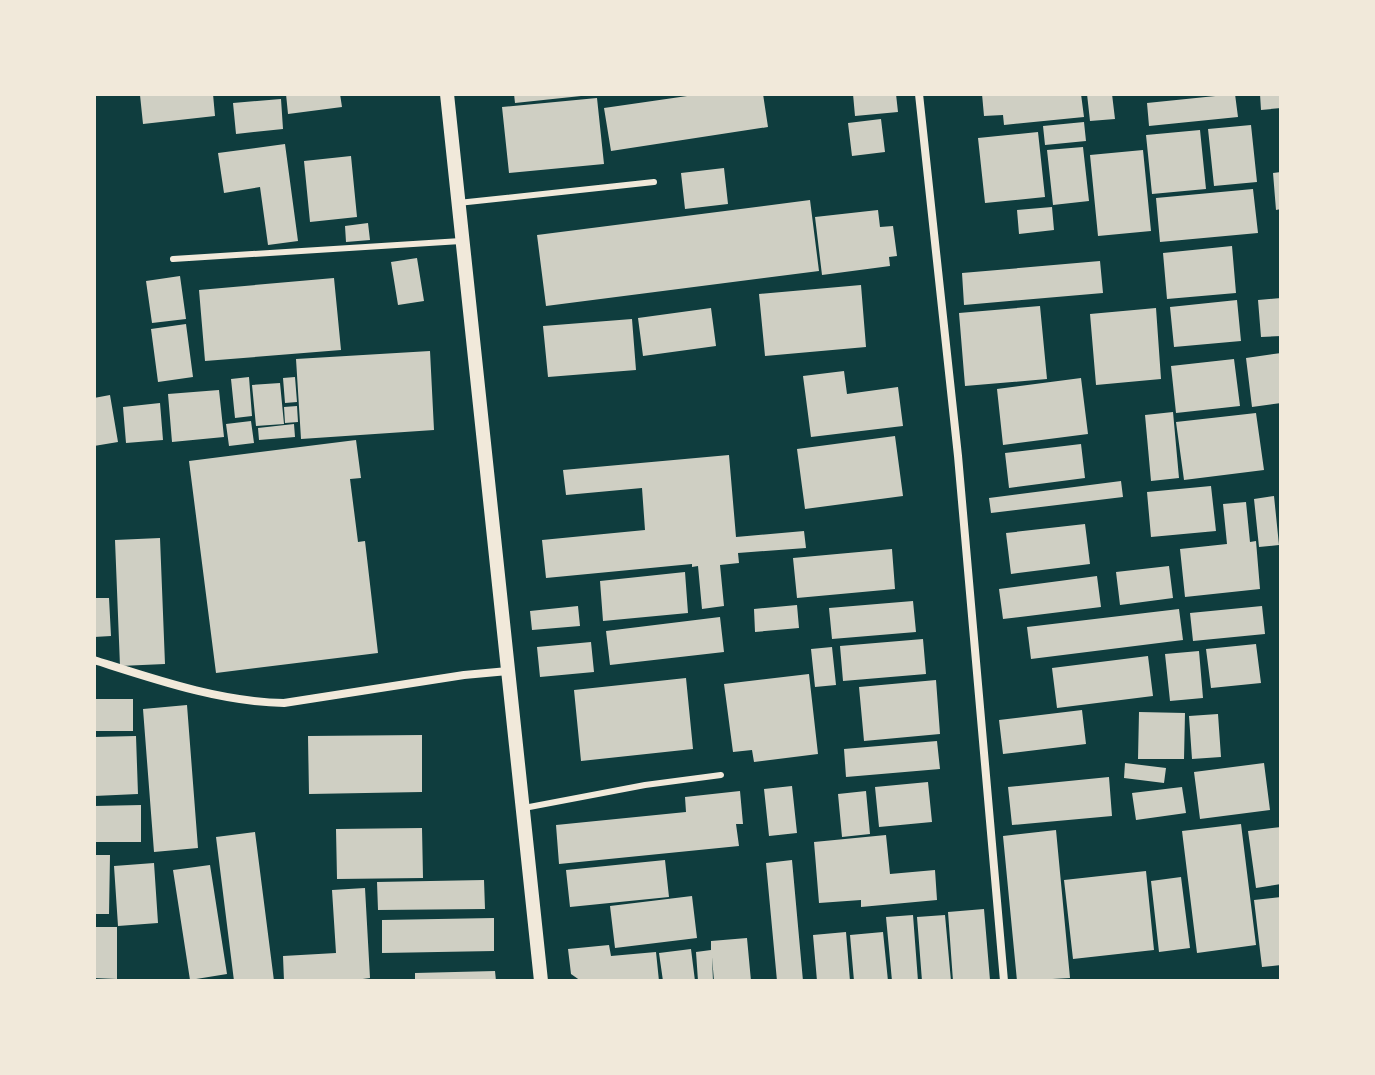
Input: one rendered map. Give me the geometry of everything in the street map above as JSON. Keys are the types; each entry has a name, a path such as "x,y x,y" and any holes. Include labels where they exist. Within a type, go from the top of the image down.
{"street":[{"path":"447,94 541,981"},
{"path":"919,94 958,456 1004,981"},
{"path":"94,660 261,703 284,703 435,679 508,671"}],"lane":[{"path":"457,203 654,182"},
{"path":"173,259 462,241"},
{"path":"523,808 645,785 721,775"}],"building":[{"path":"213,94 215,116 143,124 140,95"},
{"path":"286,94 340,94 342,107 288,114"},
{"path":"514,94 581,94 581,96 515,103"},
{"path":"701,94 763,94 768,127 611,151 604,108"},
{"path":"853,94 896,94 898,112 855,116"},
{"path":"982,94 1081,94 1084,117 1004,125 1003,115 984,116"},
{"path":"1087,94 1112,94 1115,119 1090,121"},
{"path":"1235,94 1238,117 1149,126 1147,103"},
{"path":"1260,94 1281,94 1281,108 1261,110"},
{"path":"597,98 604,164 509,173 502,107"},
{"path":"281,99 283,129 236,134 233,103"},
{"path":"881,119 885,152 852,156 848,123"},
{"path":"1084,122 1086,141 1045,145 1043,126"},
{"path":"1251,125 1257,182 1214,186 1208,129"},
{"path":"1200,130 1206,189 1152,194 1146,135"},
{"path":"1038,132 1045,197 985,203 978,138"},
{"path":"285,144 298,241 268,245 260,187 224,193 218,153"},
{"path":"1083,147 1089,201 1053,205 1047,150"},
{"path":"1143,150 1151,231 1098,236 1090,155"},
{"path":"351,156 357,217 310,222 304,161"},
{"path":"724,168 728,204 685,209 681,173"},
{"path":"1281,172 1281,209 1276,210 1273,173"},
{"path":"1253,189 1258,233 1160,242 1156,198"},
{"path":"810,200 819,271 546,306 537,235"},
{"path":"1052,207 1054,230 1019,234 1017,210"},
{"path":"878,210 880,227 893,226 897,256 889,257 890,266 822,275 815,217"},
{"path":"368,223 370,240 346,242 345,226"},
{"path":"1232,246 1236,293 1167,299 1163,253"},
{"path":"417,258 424,301 398,305 391,262"},
{"path":"1100,261 1103,293 964,305 962,273"},
{"path":"180,276 186,319 152,323 146,281"},
{"path":"334,278 341,350 205,361 199,290"},
{"path":"861,285 866,347 765,356 759,294"},
{"path":"1281,298 1281,336 1261,337 1258,300"},
{"path":"1237,300 1241,341 1174,347 1170,307"},
{"path":"1040,306 1047,379 965,386 959,313"},
{"path":"711,308 716,346 643,356 638,318"},
{"path":"1156,308 1161,379 1096,385 1090,314"},
{"path":"632,319 636,370 548,377 543,326"},
{"path":"186,324 193,377 158,382 151,329"},
{"path":"430,351 434,430 301,439 296,359"},
{"path":"1281,353 1281,403 1252,407 1246,358"},
{"path":"1234,359 1240,406 1176,413 1171,366"},
{"path":"844,371 847,394 898,387 903,426 811,437 803,376"},
{"path":"249,377 252,416 235,418 231,379"},
{"path":"295,377 297,402 285,403 283,378"},
{"path":"1081,378 1088,434 1003,445 997,389"},
{"path":"280,383 284,424 256,426 252,385"},
{"path":"219,390 224,437 172,442 168,394"},
{"path":"110,395 118,442 94,446 94,398"},
{"path":"160,403 163,440 126,443 123,407"},
{"path":"297,406 298,422 285,423 284,407"},
{"path":"1173,412 1179,478 1151,481 1145,415"},
{"path":"1256,413 1264,470 1184,480 1176,422"},
{"path":"251,421 254,443 229,446 226,424"},
{"path":"294,424 295,437 259,440 258,428"},
{"path":"895,436 903,496 805,509 797,449"},
{"path":"356,440 361,478 350,479 358,542 365,541 378,653 216,673 189,461"},
{"path":"1081,444 1085,478 1009,488 1005,453"},
{"path":"729,455 736,537 804,531 806,548 738,553 739,563 720,565 724,606 702,609 698,566 692,567 692,564 546,578 542,540 645,530 642,488 566,495 563,470"},
{"path":"1121,481 1123,497 991,513 989,498"},
{"path":"1211,486 1216,531 1151,537 1147,492"},
{"path":"1274,496 1279,545 1259,547 1254,499"},
{"path":"1246,502 1250,542 1256,541 1260,589 1185,597 1180,549 1227,544 1223,504"},
{"path":"1085,524 1090,564 1011,574 1006,533"},
{"path":"160,538 165,664 120,666 115,540"},
{"path":"892,549 895,589 797,598 793,558"},
{"path":"1169,566 1173,598 1120,605 1116,572"},
{"path":"685,572 688,613 603,621 600,581"},
{"path":"1097,576 1101,607 1003,619 999,589"},
{"path":"94,598 109,598 111,636 94,637"},
{"path":"913,601 916,632 832,639 829,608"},
{"path":"797,605 799,628 755,632 754,609"},
{"path":"578,606 580,626 532,630 530,611"},
{"path":"1262,606 1265,634 1193,641 1190,613"},
{"path":"1179,609 1183,640 1031,659 1027,627"},
{"path":"720,617 724,652 610,665 606,631"},
{"path":"923,639 926,674 843,681 840,646"},
{"path":"591,642 594,672 540,677 537,647"},
{"path":"1256,644 1261,683 1211,688 1206,649"},
{"path":"832,647 836,685 815,687 811,649"},
{"path":"1199,651 1203,698 1170,701 1165,654"},
{"path":"1148,656 1153,696 1057,708 1052,668"},
{"path":"809,674 818,754 754,762 752,750 733,752 724,684"},
{"path":"686,678 693,749 581,761 574,690"},
{"path":"936,680 940,734 864,741 859,687"},
{"path":"94,699 133,699 133,731 94,731"},
{"path":"187,705 198,848 154,852 143,709"},
{"path":"1082,710 1086,744 1003,754 999,720"},
{"path":"1139,712 1185,713 1184,759 1138,759"},
{"path":"1218,714 1221,757 1192,759 1189,716"},
{"path":"422,735 422,792 309,794 308,736"},
{"path":"136,736 138,794 94,796 94,737"},
{"path":"937,741 940,769 846,777 844,749"},
{"path":"1125,763 1166,768 1164,783 1124,778"},
{"path":"1264,763 1270,810 1200,819 1194,772"},
{"path":"1109,777 1112,816 1012,825 1008,787"},
{"path":"928,782 932,822 879,827 875,787"},
{"path":"792,786 797,833 769,836 764,789"},
{"path":"1182,787 1186,813 1136,820 1132,793"},
{"path":"740,791 743,824 736,824 739,846 559,864 556,825 686,812 685,797"},
{"path":"866,791 870,834 842,837 838,794"},
{"path":"141,805 141,842 94,842 94,806"},
{"path":"1241,824 1256,945 1197,953 1182,831"},
{"path":"1281,827 1281,884 1256,888 1248,831"},
{"path":"422,828 423,878 337,879 336,829"},
{"path":"1056,830 1070,978 1017,981 1003,836"},
{"path":"255,832 274,981 234,981 216,837"},
{"path":"886,835 890,874 935,870 937,900 861,907 861,900 819,903 814,842"},
{"path":"94,855 110,855 109,914 94,914"},
{"path":"665,860 669,897 570,907 566,870"},
{"path":"792,860 803,981 777,981 766,863"},
{"path":"154,863 158,923 118,926 114,866"},
{"path":"210,865 227,974 190,980 173,870"},
{"path":"1146,871 1154,950 1073,959 1064,880"},
{"path":"1181,877 1190,948 1159,952 1151,881"},
{"path":"484,880 485,909 378,910 377,882"},
{"path":"365,888 370,978 284,981 283,956 336,953 332,890"},
{"path":"692,896 697,938 615,948 610,906"},
{"path":"1281,897 1281,965 1262,967 1254,900"},
{"path":"984,909 990,980 953,981 948,912"},
{"path":"913,915 918,981 892,981 886,917"},
{"path":"945,915 951,981 922,981 917,917"},
{"path":"494,918 494,951 382,953 382,920"},
{"path":"94,927 117,927 117,979 94,978"},
{"path":"846,932 850,981 817,981 813,935"},
{"path":"883,932 888,981 854,981 850,935"},
{"path":"747,938 751,981 714,981 712,957 713,981 698,981 696,952 711,950 711,941"},
{"path":"609,945 611,956 656,952 659,981 581,981 571,974 568,949"},
{"path":"691,949 695,981 663,981 659,953"},
{"path":"495,971 496,981 415,981 415,973"}]}
